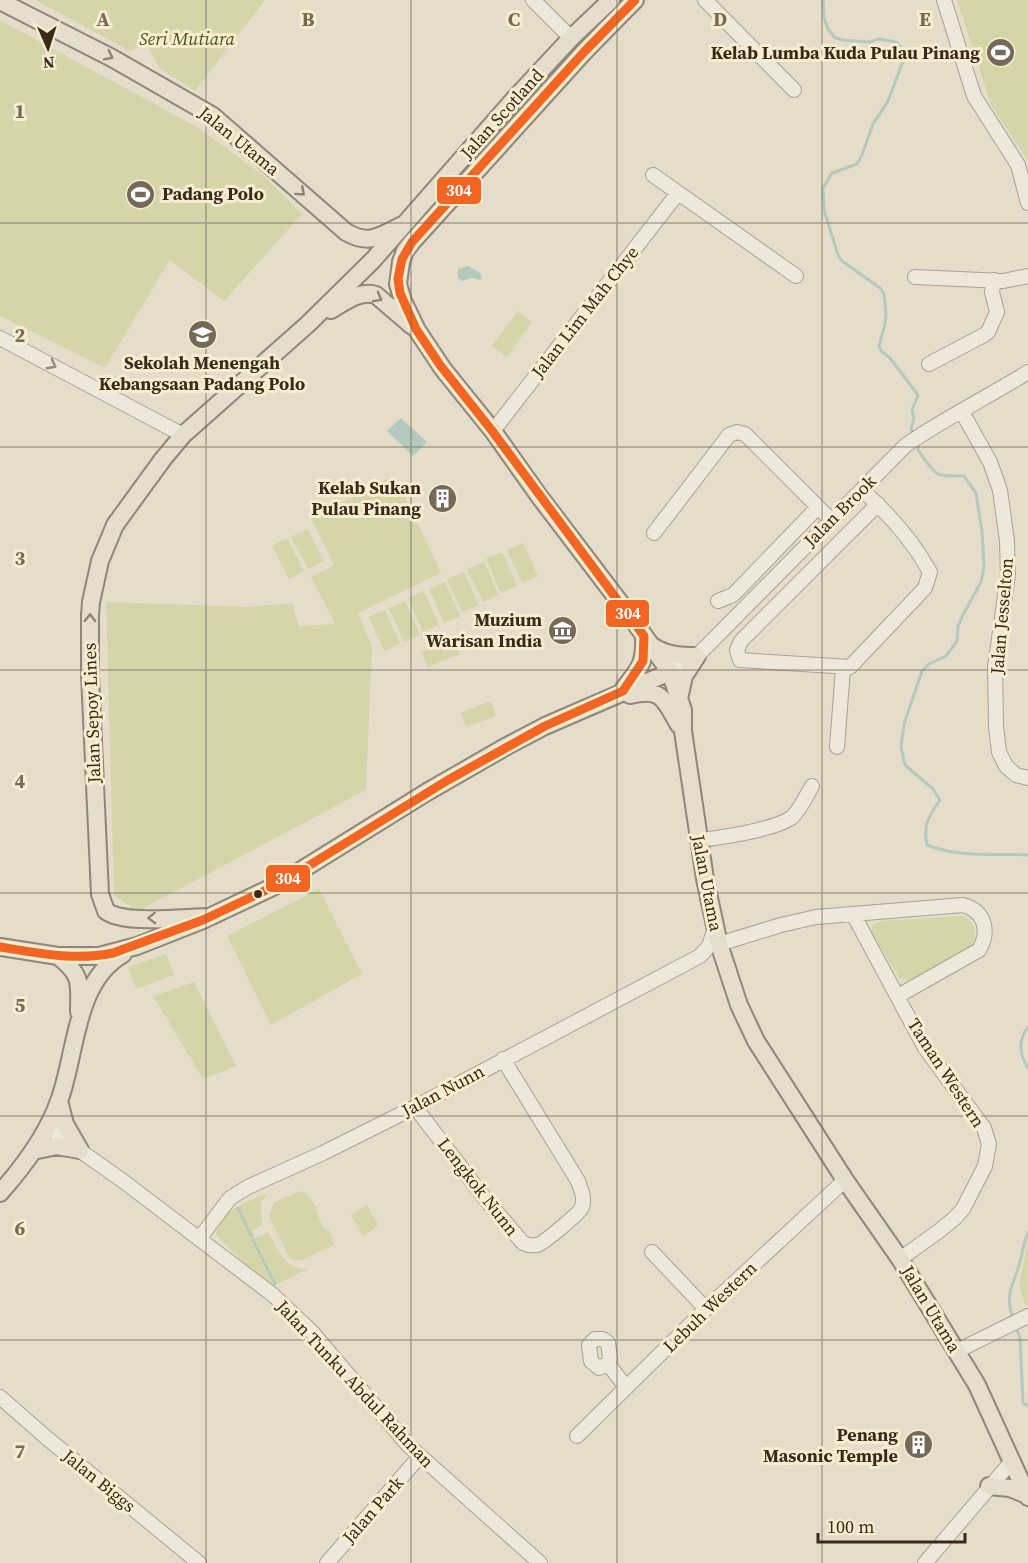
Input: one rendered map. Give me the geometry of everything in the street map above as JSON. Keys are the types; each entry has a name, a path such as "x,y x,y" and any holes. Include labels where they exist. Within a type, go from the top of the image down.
{"main road":[{"name":"Jalan Scotland","path":"373,260 571,38 611,0"},
{"name":"Jalan Scotland","path":"398,276 405,251 412,242 584,52 635,0"},
{"name":"Jalan Utama","path":"0,1 112,58 213,116 346,232 357,239 370,239 406,222"},
{"name":"Jalan Sepoy Lines","path":"210,917 139,919 118,917 106,911 100,894 90,675 91,602 100,561 115,525 183,435 308,324 373,260"},
{"name":"Jalan Utama","path":"398,276 403,301 417,330 443,369 493,431 670,672 682,710 698,840 717,935 739,1005 756,1041 845,1180 900,1259 977,1385 1027,1496"},
{"path":"308,324 351,298 369,293 376,295 417,330"},
{"path":"647,640 656,649 677,655 697,656"},
{"path":"622,691 640,668 647,640"},
{"path":"679,699 684,676 697,656"},
{"path":"79,1019 101,972 120,955 210,917 279,884 427,792 507,746 602,700 670,672"},
{"path":"602,700 644,692 658,694 670,708 683,731"},
{"path":"0,947 58,956 99,956 137,946"},
{"path":"0,1193 48,1128 66,1082 79,1019 78,978 75,970 58,956"},
{"path":"59,1101 65,1124 80,1150"},
{"path":"33,1151 57,1146 80,1150"},
{"path":"989,1486 1010,1488 1027,1496"}],"street":[{"path":"533,0 571,38"},
{"path":"705,0 794,90"},
{"path":"944,0 974,96 1018,165 1028,202"},
{"path":"653,175 796,276"},
{"name":"Jalan Lim Mah Chye","path":"493,431 678,193"},
{"path":"915,277 1003,281 1028,276"},
{"path":"929,364 988,332 997,312 992,292 994,280"},
{"path":"0,338 183,435"},
{"name":"Jalan Brook","path":"670,672 697,656 906,445 1028,372"},
{"name":"Jalan Jesselton","path":"962,412 990,462 1000,490 1007,542 1008,575 995,667 996,727 999,752 1006,766 1016,775 1028,778"},
{"path":"654,533 729,435 737,432 745,434 831,520"},
{"path":"862,489 878,504 915,547 930,572 925,588 850,667 742,661 738,658 737,650 741,641 878,504"},
{"path":"718,601 733,594 818,507"},
{"path":"837,747 843,668"},
{"path":"698,840 717,838 785,821 795,814 812,786"},
{"path":"699,956 717,935 816,917 963,905 974,908 981,916 984,935 979,950 898,996"},
{"name":"Taman Western","path":"853,914 925,1048 984,1128 989,1144 985,1166 963,1209 948,1225 900,1259"},
{"path":"699,956 724,961"},
{"name":"Jalan Nunn","path":"199,1239 230,1198 415,1107 699,956"},
{"name":"Lengkok Nunn","path":"415,1107 483,1196 523,1243 529,1246 544,1242 581,1210 583,1193 578,1181 503,1059"},
{"name":"Jalan Tunku Abdul Rahman","path":"48,1128 273,1296 312,1332 420,1456 540,1563"},
{"name":"Lebuh Western","path":"577,1436 706,1309 845,1180"},
{"path":"652,1252 706,1309"},
{"path":"957,1351 1028,1316"},
{"path":"608,1364 626,1387"},
{"name":"Jalan Biggs","path":"0,1397 199,1563"},
{"path":"989,1486 1001,1455 1001,1435"},
{"name":"Jalan Park","path":"327,1563 420,1456"},
{"path":"925,1563 1012,1461"}],"green space":[{"name":"Seri Mutiara","path":"35,0 265,0 195,91 159,68 147,44 130,51"},
{"name":"Kelab Lumba Kuda Pulau Pinang","path":"957,0 1028,0 1028,161 991,105"},
{"name":"Padang Polo","path":"0,20 197,127 263,175 302,214 224,301 170,260 105,368 0,316"},
{"path":"518,311 532,322 507,357 492,346"},
{"path":"389,478 401,488 441,573 358,613 372,646 366,790 138,911 114,896 106,602 249,607 292,603 299,626 335,624 311,577 334,565 311,518"},
{"path":"307,529 324,561 308,569 291,537"},
{"path":"287,538 304,571 289,579 272,546"},
{"path":"523,543 538,576 522,583 507,550"},
{"path":"502,552 517,586 501,593 486,559"},
{"path":"484,562 499,595 483,602 467,569"},
{"path":"464,572 479,605 462,612 447,579"},
{"path":"445,582 460,616 444,623 429,589"},
{"path":"424,591 439,625 423,632 408,598"},
{"path":"405,601 420,635 404,642 389,608"},
{"path":"385,610 400,644 384,651 369,617"},
{"path":"454,639 460,654 428,667 421,652"},
{"path":"491,701 496,716 466,727 460,713"},
{"path":"319,889 362,974 271,1025 227,936"},
{"path":"963,916 973,925 975,938 972,947 909,981 899,978 871,931 872,926 880,921"},
{"path":"166,954 174,975 136,989 128,967"},
{"path":"194,982 236,1066 203,1079 153,996"},
{"path":"301,1191 307,1194 317,1208 315,1209 325,1230 329,1229 334,1245 300,1261 290,1259 269,1217 274,1202"},
{"path":"268,1193 261,1203 262,1225 252,1231 255,1238 268,1232 283,1258 293,1266 308,1269 269,1288 216,1235 217,1227 227,1214"},
{"path":"367,1205 379,1226 363,1236 351,1215"},
{"path":"1028,1242 1028,1304 1025,1305 1019,1285"}],"shaded area":[{"path":"468,266 479,272 482,276 481,280 471,278 462,281 458,278 458,269"},
{"path":"401,418 427,442 413,456 387,431"}],"waterway":[{"path":"823,0 824,18 834,37 842,40 869,42 879,39 896,42 902,48 905,56 888,101 873,124 857,164 832,173 823,188 824,210 838,255 842,261 880,288 884,294 885,324 879,346 918,395 912,410 914,418 911,429 914,435"},
{"path":"918,444 918,450 936,473 964,476 976,493 982,531 984,567 981,582 958,626 957,641 946,656 929,664 922,671 904,724 901,747 905,765 933,789 940,800 927,821 927,845 952,852 1028,855"},
{"path":"1028,1027 1021,1042 1023,1058 1028,1068"},
{"path":"238,1208 251,1236"},
{"path":"1013,1318 1010,1310 1010,1296 1028,1233"},
{"path":"253,1240 275,1284"},
{"path":"1016,1327 1020,1338 1023,1403 1028,1406"}],"transit line":[{"name":"304","path":"0,947 56,955 99,955 113,953 203,920 279,884 448,780 545,726 623,691 643,661 644,636 493,432 440,365 416,329 400,293 398,279 402,259 412,242 584,52 635,0"}],"place":[{"name":"Kelab Lumba Kuda Pulau Pinang","path":"1001,53"},
{"name":"Padang Polo","path":"141,194"},
{"name":"Sekolah Menengah Kebangsaan Padang Polo","path":"202,334"},
{"name":"Kelab Sukan Pulau Pinang","path":"442,498"},
{"name":"Muzium Warisan India","path":"563,630"},
{"name":"Penang Masonic Temple","path":"919,1445"}]}
